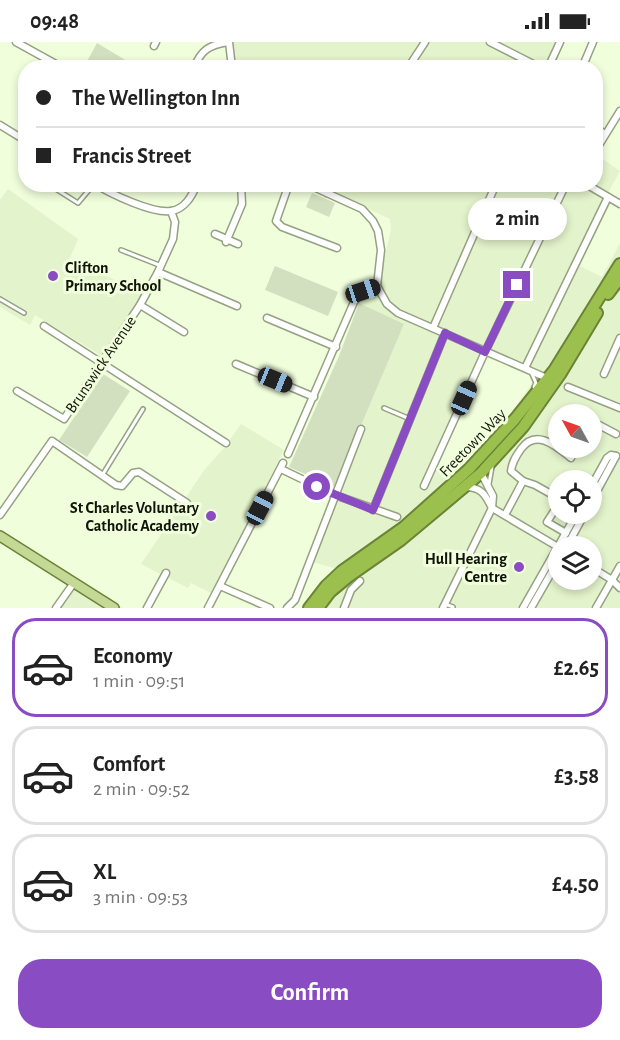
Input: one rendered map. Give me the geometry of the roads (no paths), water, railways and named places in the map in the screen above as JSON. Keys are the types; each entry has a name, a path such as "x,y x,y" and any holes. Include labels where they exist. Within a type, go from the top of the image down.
{"highway":[{"name":"Freetown Way","path":"551,380 555,369 620,264"},
{"name":"Freetown Way","path":"309,608 326,586 342,571 404,526 470,469 534,403 620,278"},
{"name":"Freetown Way","path":"318,608 339,585 401,540 481,473 523,427 534,403"},
{"path":"325,608 339,585"}],"main road":[{"path":"0,536 114,608"}],"street":[{"path":"16,42 49,60"},
{"path":"197,60 206,48 229,42 231,60"},
{"path":"413,60 424,42"},
{"path":"490,42 525,60"},
{"path":"552,60 560,42"},
{"path":"586,60 594,42"},
{"path":"603,138 620,111"},
{"path":"0,125 18,136"},
{"path":"109,192 154,210 171,211 182,206 191,198 194,192"},
{"path":"227,241 242,204 241,192"},
{"path":"286,192 276,221 282,227 337,248"},
{"path":"433,328 492,192"},
{"path":"424,486 562,192"},
{"path":"600,192 620,204"},
{"path":"327,193 362,209 373,221 378,231 381,250 377,286 387,304 398,313 551,380"},
{"path":"528,370 544,328 578,263 608,197"},
{"name":"Brunswick Avenue","path":"16,391 64,419 140,305 160,269 173,239 175,222 171,211"},
{"path":"215,234 238,244"},
{"path":"160,269 237,306"},
{"path":"288,454 354,302 363,291 377,286"},
{"path":"140,305 184,332"},
{"path":"267,318 336,347"},
{"path":"44,326 226,443"},
{"path":"373,510 445,333"},
{"path":"604,374 620,338"},
{"path":"236,364 314,397"},
{"path":"568,387 620,407"},
{"path":"602,427 615,434"},
{"path":"287,608 295,600 360,429"},
{"path":"548,443 539,439 526,442 512,463 512,471 523,481 548,492"},
{"path":"0,515 52,441 116,485 122,486 133,473 139,472 188,503"},
{"path":"600,470 611,455 618,457 602,484"},
{"path":"208,608 282,466 335,495 397,518"},
{"path":"444,606 492,508 493,496 489,484 481,473"},
{"path":"505,515 523,481"},
{"path":"464,487 479,489 492,508 548,541"},
{"path":"551,524 566,533"},
{"path":"564,536 571,524"},
{"path":"523,608 548,564"},
{"path":"596,608 620,566"},
{"path":"147,608 166,573"},
{"path":"602,574 620,588"},
{"path":"531,608 548,578"},
{"path":"344,608 351,590 360,581"},
{"path":"56,608 73,584"},
{"path":"220,586 270,608"}],"lane":[{"path":"61,192 78,203 88,192"},
{"path":"121,250 160,269"},
{"path":"0,299 24,313"},
{"path":"489,484 492,466 534,417 536,383 528,370"},
{"path":"384,408 410,419"},
{"path":"102,475 143,409"},
{"path":"470,469 481,473"},
{"path":"444,606 453,607"}],"place":[{"name":"Clifton Primary School","path":"53,276"},
{"name":"St Charles Voluntary Catholic Academy","path":"211,516"},
{"name":"Hull Hearing Centre","path":"519,567"}]}
